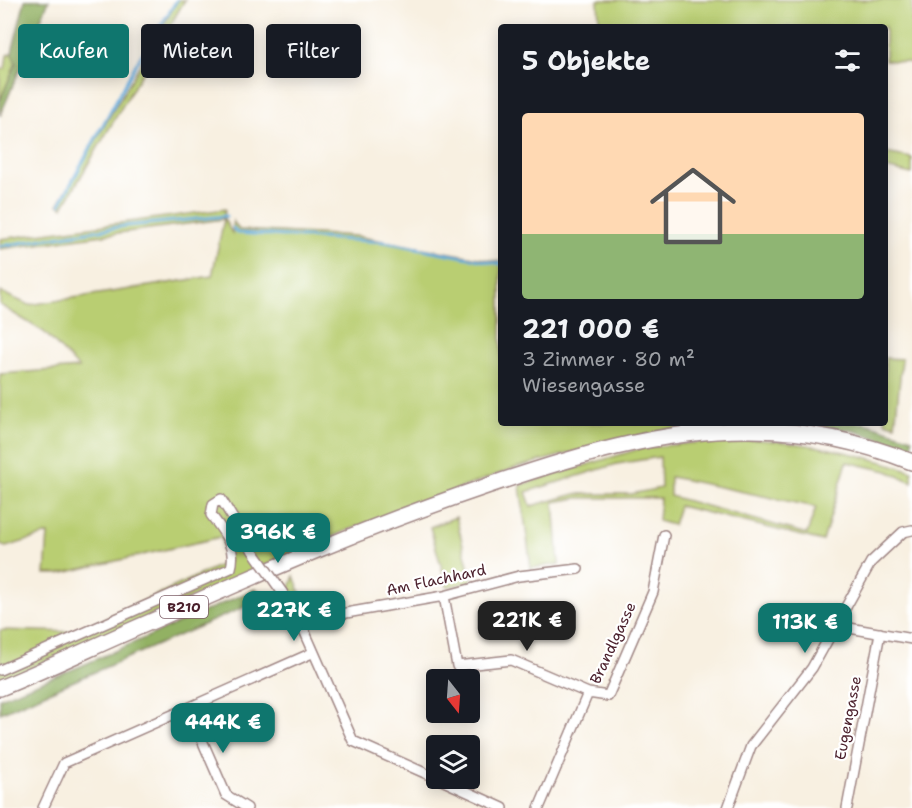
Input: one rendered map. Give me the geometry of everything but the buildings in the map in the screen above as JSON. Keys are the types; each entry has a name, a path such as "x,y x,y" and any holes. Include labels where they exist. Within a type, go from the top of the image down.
{"main road":[{"name":"B210","path":"0,688 264,572 369,529 505,480 609,449 694,433 777,431 859,445 912,462"}],"street":[{"path":"0,670 231,568 234,557 227,537 211,515 213,504 221,499 300,621 312,653 353,741 426,773"},
{"path":"728,808 751,746 812,668 838,626 871,562 903,532 912,530"},
{"name":"Brandlgasse","path":"539,808 588,693 608,696 653,592 664,534"},
{"name":"Am Flachhard","path":"300,621 444,596 519,576 578,569"},
{"path":"444,596 457,666 511,660 588,693"},
{"path":"838,626 912,639"},
{"name":"Eugengasse","path":"847,808 880,633"},
{"path":"44,808 64,763 312,653"},
{"path":"188,708 226,795 247,808"},
{"path":"461,789 503,808"}],"green space":[{"path":"25,0 49,0 39,24 19,24"},
{"path":"178,0 185,0 171,24 164,24"},
{"path":"598,0 912,0 912,63 888,60 888,24 620,24 599,21"},
{"path":"18,29 18,73 0,116 0,101 16,63 12,53"},
{"path":"12,53 16,63 0,101 0,69 5,69 7,55"},
{"path":"141,63 141,75 63,207 58,205"},
{"path":"888,154 912,158 912,174 888,169"},
{"path":"225,209 224,219 0,249 0,239"},
{"path":"224,219 232,233 233,221 239,230 355,236 498,261 498,426 686,426 596,446 515,468 343,532 0,681 0,630 78,632 229,561 221,537 59,574 45,574 48,534 6,547 0,545 0,374 79,368 44,332 0,305 0,292 29,305 212,276"},
{"path":"888,358 902,359 895,425 888,423"},
{"path":"821,426 874,426 912,438 912,450 855,431"},
{"path":"732,439 778,441 846,452 912,471 912,482 887,471 847,462 823,541 679,506 673,525 658,521 660,498 577,498 554,502 559,564 531,568 520,485 642,448","holes":["660,457 661,488 631,494 575,494 531,506 526,492 617,464","671,477 816,507 807,534 670,496"]},
{"path":"456,517 472,582 447,587 430,527"},
{"path":"294,576 309,615 303,617 288,593"},
{"path":"255,589 270,596 0,713 0,698 81,666"}],"waterway":[{"path":"60,204 137,62 177,0"},
{"path":"0,246 125,226 226,216"},
{"path":"233,228 237,233 385,242 498,263"}]}
